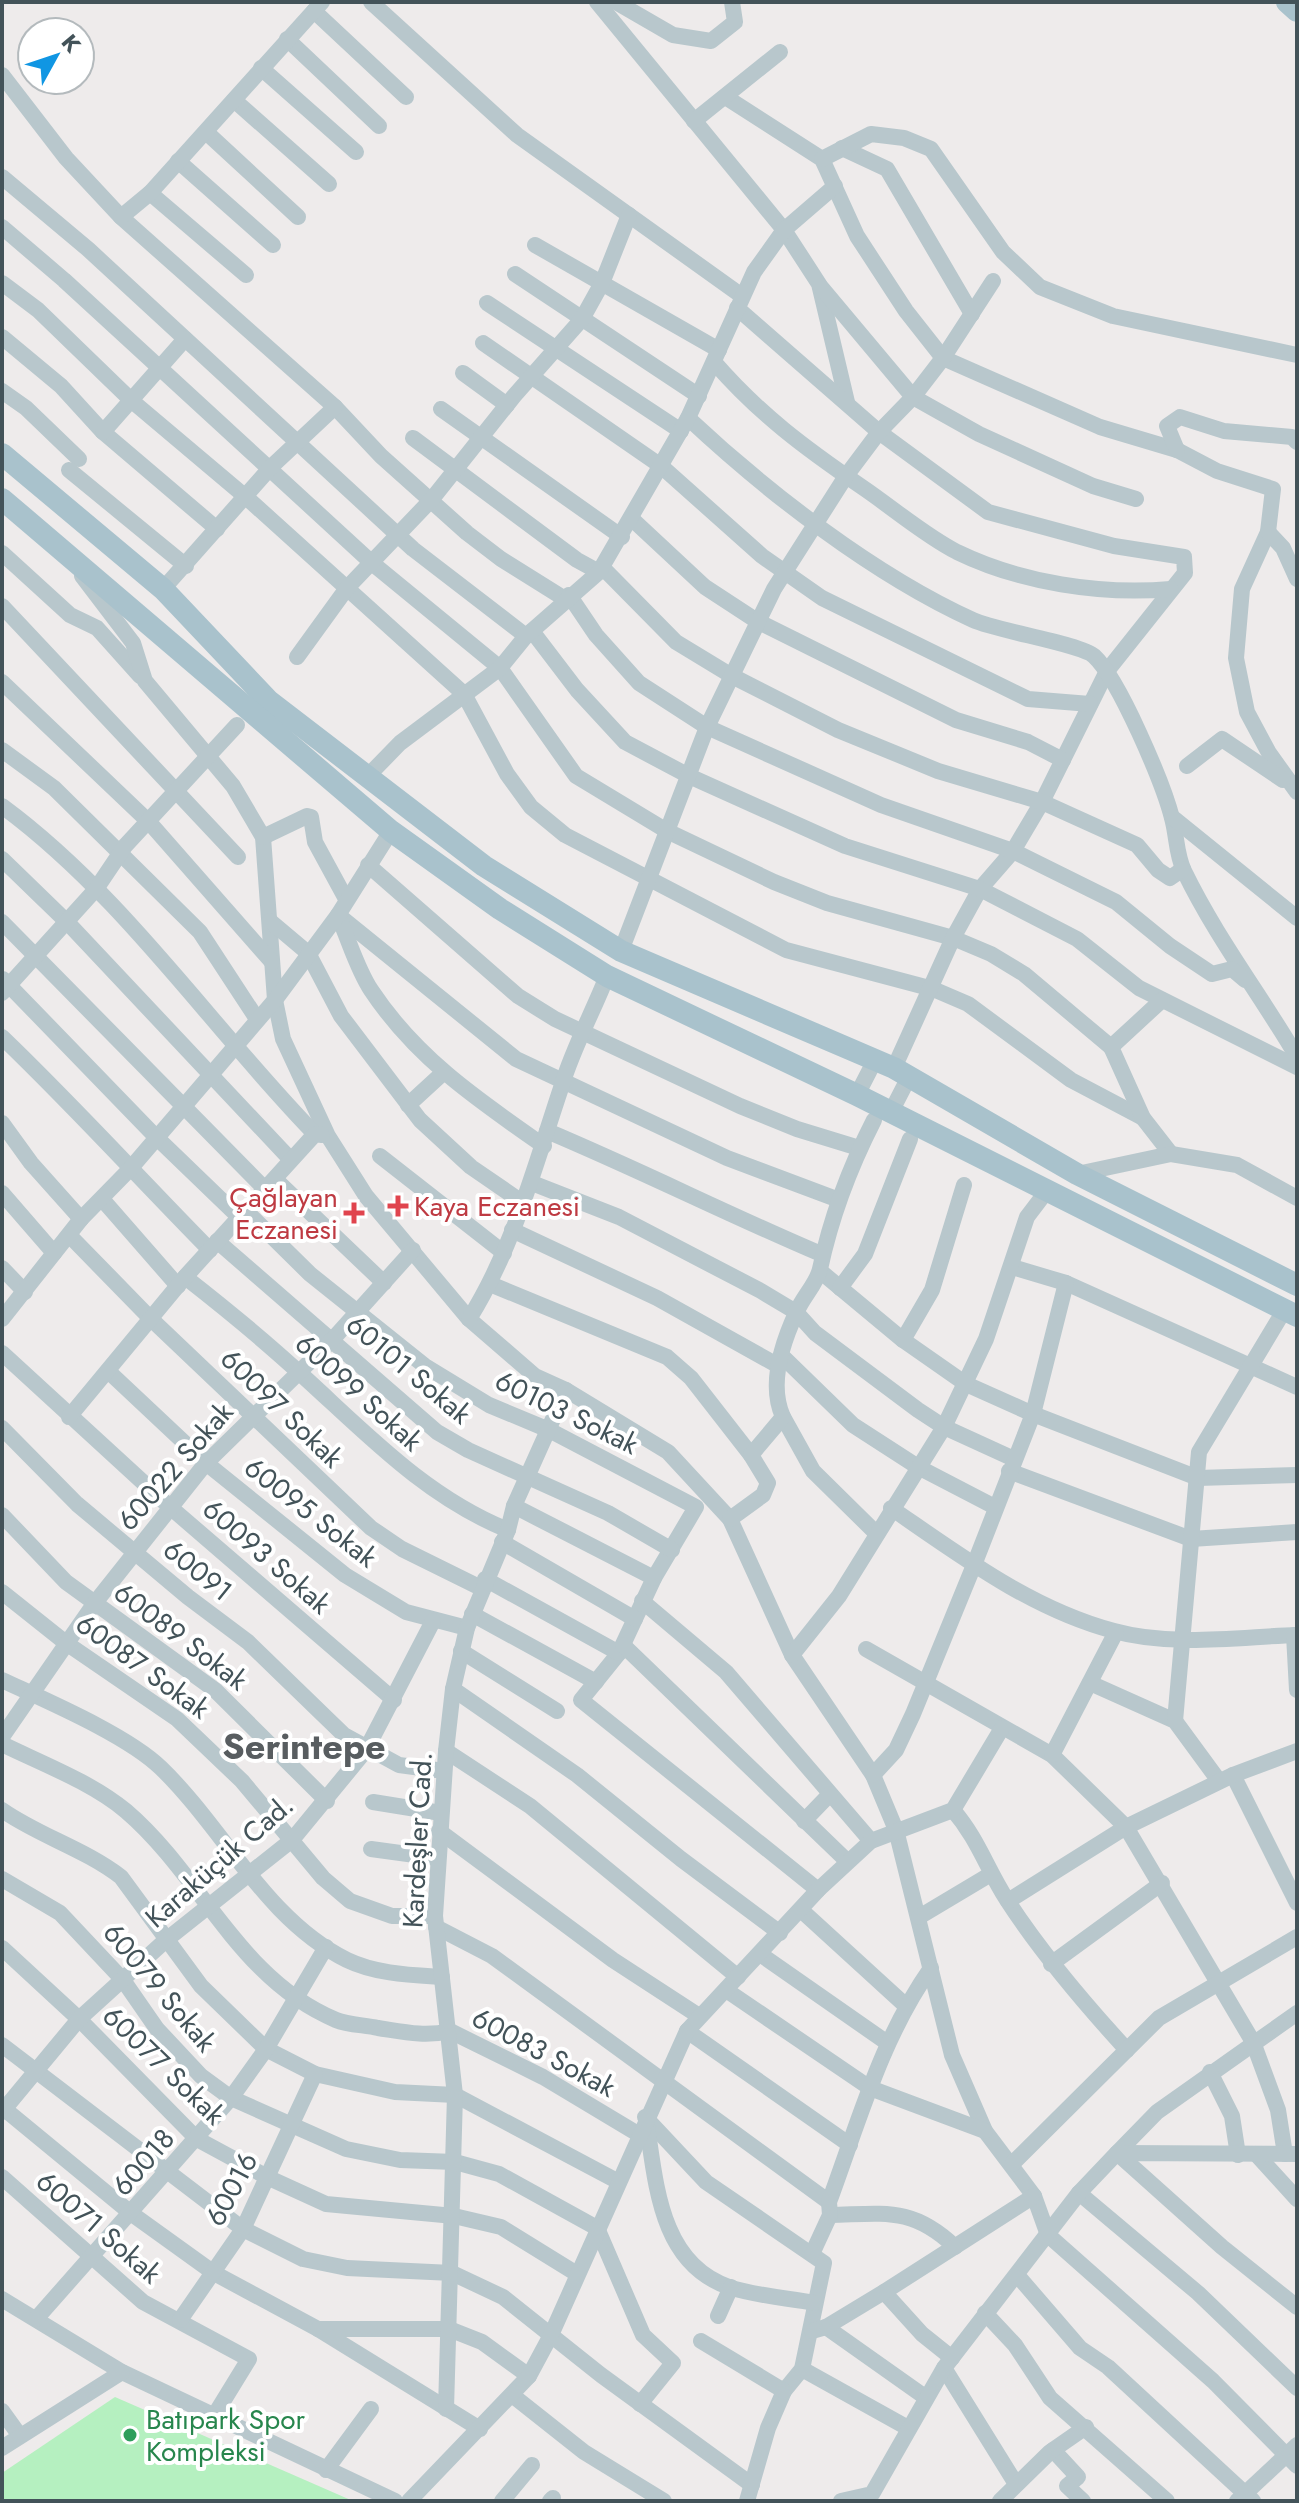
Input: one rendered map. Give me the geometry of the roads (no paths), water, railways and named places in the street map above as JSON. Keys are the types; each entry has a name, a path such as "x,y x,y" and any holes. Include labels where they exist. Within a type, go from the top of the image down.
{"main road":[{"path":"1287,2 1297,11"},
{"path":"2,454 163,589 269,701 484,866 621,951 893,1069 1077,1174 1297,1285"},
{"path":"2,499 391,831 500,909 607,976 857,1095 882,1116 1291,1312"}],"street":[{"path":"371,2 517,135 629,215 739,302 879,432 988,512 1114,546 1184,557 1185,573 1107,671 1042,802 1013,851 980,889 953,938 933,989 893,1069 882,1116 859,1148 839,1200 821,1262 796,1312 779,1360 777,1403 813,1471 877,1534"},
{"path":"597,2 784,230 819,284 913,397 993,441 1093,486 1136,499"},
{"path":"616,2 673,35 711,41 735,22 732,2"},
{"path":"121,217 150,193 318,6 406,97"},
{"path":"287,39 379,126"},
{"path":"694,121 727,98 780,52"},
{"path":"261,68 356,152"},
{"path":"2,75 66,158 121,217 335,407 381,456 501,559 567,597 639,683 707,727 881,805 1013,851 1116,902 1170,946 1212,974 1232,969 1259,992"},
{"path":"727,98 822,159 857,236 906,311 943,358 1100,427 1177,450 1217,471 1273,489 1268,532 1242,589 1236,658 1247,712 1295,789"},
{"path":"234,100 329,184"},
{"path":"206,132 298,217"},
{"path":"822,159 871,134 904,138 931,149 1003,252 1040,287 1113,316 1297,355"},
{"path":"842,148 887,169 972,314"},
{"path":"178,161 273,245"},
{"path":"2,177 297,440 397,535 529,634 625,742 689,776 845,846 980,889 1077,939 1139,988 1297,1067"},
{"path":"366,778 400,743 500,668 529,634 600,570 622,537 685,424 754,272 784,230 835,186"},
{"path":"150,193 246,275"},
{"path":"297,657 347,588 432,499 507,405 582,319 602,283 629,215"},
{"path":"2,227 31,249 372,563 500,668 576,776 667,831 827,903 953,938 1024,974 1111,1047 1143,1118 1171,1154"},
{"path":"535,245 602,283 717,356 778,428 956,551 1014,574 1083,587 1139,592 1171,589"},
{"path":"515,274 699,396"},
{"path":"621,951 707,727 783,573 846,476 879,432 913,397 943,358 993,281"},
{"path":"2,283 38,310 132,401 247,498 464,694 507,774 531,807 565,835 786,950 933,989 968,1004 1071,1080 1143,1118"},
{"path":"819,284 847,402"},
{"path":"487,303 556,349 685,424 752,479 919,593 975,621 1091,653 1107,671 1172,817 1183,869 1225,946 1259,992 1297,1057"},
{"path":"2,337 61,386 103,432 217,529"},
{"path":"103,432 185,339"},
{"path":"483,343 661,466 722,523 783,573 822,598 1028,699 1090,704"},
{"path":"463,373 507,405"},
{"path":"2,391 26,408 74,464 186,566"},
{"path":"163,589 247,498 271,467 335,407"},
{"path":"441,409 622,537"},
{"path":"1177,450 1167,426 1180,417 1224,431 1292,437 1297,442"},
{"path":"413,438 555,544 600,570 676,642 732,676 838,730 938,771 1042,802 1137,845 1158,870 1170,878 1183,869"},
{"path":"632,519 705,587 757,621 956,720 1028,742 1063,760"},
{"path":"1268,532 1283,548 1297,579"},
{"path":"2,553 70,615 97,628 233,786 256,820 263,837 275,1000 283,1039 321,1135"},
{"path":"69,558 133,643 145,681"},
{"path":"2,606 238,857"},
{"path":"2,682 149,822 272,962"},
{"path":"5,986 67,922 96,889 125,846 237,725"},
{"path":"1187,766 1222,739 1295,789"},
{"path":"2,750 54,788 200,932 257,1019"},
{"path":"2,806 96,889 234,1048 321,1135 366,1196 469,1319 512,1360 535,1376 566,1390 668,1452 730,1519 792,1655 873,1775 896,1830 952,2055 985,2131 1034,2196 1048,2235 1294,2456 1245,2498 1108,2367 1080,2348 1017,2275"},
{"path":"263,837 311,817 315,842 346,899"},
{"path":"1172,817 1297,918"},
{"path":"2,1319 81,1219 130,1169 275,1000 338,915 391,831"},
{"path":"2,859 67,922 291,1160"},
{"path":"368,865 518,996 584,1036 797,1129 859,1148"},
{"path":"338,915 369,987 411,1044 444,1072 546,1138 821,1262 840,1288 903,1340 966,1384 1033,1414 1198,1478 1297,1475"},
{"path":"338,915 516,1059 727,1158 839,1200"},
{"path":"270,921 308,953 341,1016 408,1105 471,1167 522,1202"},
{"path":"2,922 182,1107 384,1283"},
{"path":"469,1319 504,1253 532,1183 563,1080 607,976"},
{"name":"60103 Sokak","path":"5,986 156,1137 310,1274 425,1366 489,1405 549,1430 696,1507"},
{"path":"1111,1047 1162,1000"},
{"name":"60101 Sokak","path":"2,1037 109,1141 130,1169 213,1246 333,1339 437,1432 468,1450 528,1475 672,1550"},
{"path":"857,1095 893,1069"},
{"path":"408,1105 444,1072"},
{"path":"2,1123 31,1163 81,1219"},
{"path":"69,1417 213,1246 291,1160 321,1135"},
{"path":"840,1288 865,1254 910,1139"},
{"path":"1077,1174 1171,1154 1237,1165 1297,1198"},
{"path":"380,1156 504,1253"},
{"path":"532,1183 619,1217 796,1312 815,1333 944,1427 1012,1465 1191,1539 1297,1532"},
{"path":"903,1340 932,1290 964,1185"},
{"path":"792,1655 839,1596 944,1427 966,1384 1012,1267 1027,1217 1046,1192"},
{"path":"2,1193 54,1253"},
{"name":"60099 Sokak","path":"102,1199 182,1282 300,1373 426,1487 635,1619"},
{"path":"512,1230 779,1360 853,1425 918,1467 995,1507"},
{"name":"60097 Sokak","path":"69,1235 150,1318 371,1528 402,1549 621,1649 847,1861"},
{"name":"60022 Sokak","path":"2,1737 34,1695 94,1604 206,1463 300,1373 413,1250"},
{"path":"1012,1267 1066,1283 1297,1387"},
{"path":"2,1268 25,1292"},
{"path":"873,1775 896,1750 926,1686 974,1565 1033,1414 1066,1283"},
{"path":"490,1284 667,1357 691,1378 751,1455 768,1483 763,1495 730,1519"},
{"path":"1175,1721 1179,1639 1199,1452 1252,1365 1291,1312"},
{"name":"60093 Sokak","path":"2,1353 170,1507 394,1700"},
{"name":"60095 Sokak","path":"108,1371 206,1463 345,1575 406,1612 433,1621 470,1621 596,1682"},
{"name":"Kardeşler Cad.","path":"446,2409 454,2216 455,2095 436,1921 437,1858 453,1689 461,1651 483,1584 566,1390"},
{"path":"751,1455 783,1417"},
{"name":"60091","path":"2,1428 77,1504 248,1642 344,1735 366,1750 399,1765 444,1771"},
{"path":"705,1492 654,1578 621,1649 581,1700 818,1890"},
{"path":"514,1506 654,1578"},
{"path":"891,1508 974,1565 1047,1608 1116,1632 1179,1639 1295,1635 1297,1690"},
{"name":"60089 Sokak","path":"2,1515 66,1582 153,1642 215,1690 327,1801"},
{"name":"60087 Sokak","path":"2,1592 66,1643 177,1719 242,1781 323,1878 350,1901 392,1916 436,1921 492,1956 663,2080 829,2208"},
{"path":"642,1601 726,1672 871,1841"},
{"name":"Karaküçük Cad.","path":"3,2110 33,2070 79,2019 166,1940 292,1840 327,1801 366,1750 433,1621"},
{"path":"1052,1755 1116,1632"},
{"path":"866,1649 926,1686 1052,1755 1126,1827 1162,1883 1253,2042 1291,2154 1117,2153"},
{"path":"461,1651 557,1711"},
{"path":"2,1680 159,1766 250,1874 284,1910 326,1947 349,1961 394,1973 442,1977"},
{"path":"1090,1683 1175,1721 1226,1778 1297,1903"},
{"path":"453,1689 577,1775 681,1859 780,1933"},
{"path":"409,2501 529,2376 551,2335 645,2117 687,2031 818,1890 871,1841 953,1810 1002,1728"},
{"name":"60083 Sokak","path":"2,1744 123,1809 157,1840 206,1908 254,1964 298,1999 338,2021 428,2036 450,2031 543,2077 638,2134"},
{"path":"446,1751 530,1806 738,1977"},
{"path":"1008,1901 1126,1827 1226,1778 1297,1751"},
{"path":"804,1821 830,1794"},
{"path":"373,1802 440,1822 613,1960 699,2016"},
{"path":"2,1810 58,1844 112,1870 201,1986 266,2049 315,2074 395,2092 455,2095 617,2181"},
{"path":"953,1810 974,1835 991,1874 1051,1964 1127,2050"},
{"path":"371,1849 437,1858"},
{"path":"919,1917 991,1874"},
{"name":"60079 Sokak","path":"2,1879 60,1913 123,1980 157,2029 201,2076 231,2098 346,2149 400,2160 455,2162 499,2174 597,2228"},
{"path":"1051,1964 1162,1883"},
{"path":"801,1910 905,2005"},
{"path":"1012,2164 1159,2018 1297,1937"},
{"name":"60018","path":"36,2319 168,2174 231,2098 298,1999 326,1947"},
{"name":"60077 Sokak","path":"2,1948 79,2019 197,2139 269,2178 326,2204 454,2216 501,2227 577,2274"},
{"path":"760,1954 886,2042"},
{"path":"812,2254 886,2042 905,2005 931,1968"},
{"path":"726,1990 870,2088 985,2131"},
{"path":"841,2501 874,2498 925,2397 985,2313 1079,2193 1157,2112 1253,2042 1296,2017"},
{"path":"687,2031 850,2145"},
{"path":"2,2045 243,2229 303,2259 347,2268 452,2273 503,2297 749,2493 768,2428 784,2391 802,2369 819,2329 815,2303 824,2263 706,2182 645,2117"},
{"path":"1210,2072 1232,2116 1238,2155"},
{"name":"60016","path":"180,2320 243,2229 315,2074"},
{"path":"3,2110 132,2214 214,2273 318,2329 480,2429"},
{"path":"645,2117 660,2210 683,2256 708,2277 731,2287 815,2303"},
{"path":"1117,2153 1222,2247 1297,2307"},
{"path":"1257,2155 1297,2199"},
{"name":"60071 Sokak","path":"2,2177 143,2302 249,2359 214,2416"},
{"path":"1079,2193 1198,2293 1297,2388"},
{"path":"819,2329 884,2292 1034,2196"},
{"path":"829,2208 923,2220 955,2247"},
{"path":"597,2228 643,2335 673,2363 640,2404"},
{"path":"718,2316 731,2287"},
{"path":"884,2292 948,2363 1016,2484"},
{"path":"2,2299 122,2372 395,2501"},
{"path":"985,2313 1015,2345 1050,2398 1167,2501"},
{"path":"318,2329 449,2329 482,2342 529,2376"},
{"path":"819,2329 925,2397"},
{"path":"701,2341 784,2391"},
{"path":"802,2369 908,2428"},
{"path":"2,2448 122,2372"},
{"path":"512,2395 584,2452 664,2501"},
{"path":"326,2470 371,2409"},
{"path":"2,2411 20,2436"},
{"path":"1000,2501 1053,2450 1086,2427"},
{"path":"1053,2450 1078,2477 1067,2486 1083,2501"},
{"path":"502,2501 532,2465"}],"place":[{"name":"Kaya Eczanesi","path":"398,1206"},
{"name":"Çağlayan Eczanesi","path":"354,1213"},
{"name":"Batıpark Spor Kompleksi","path":"130,2435"}],"district":[{"name":"Serintepe","path":"304,1746"}]}
